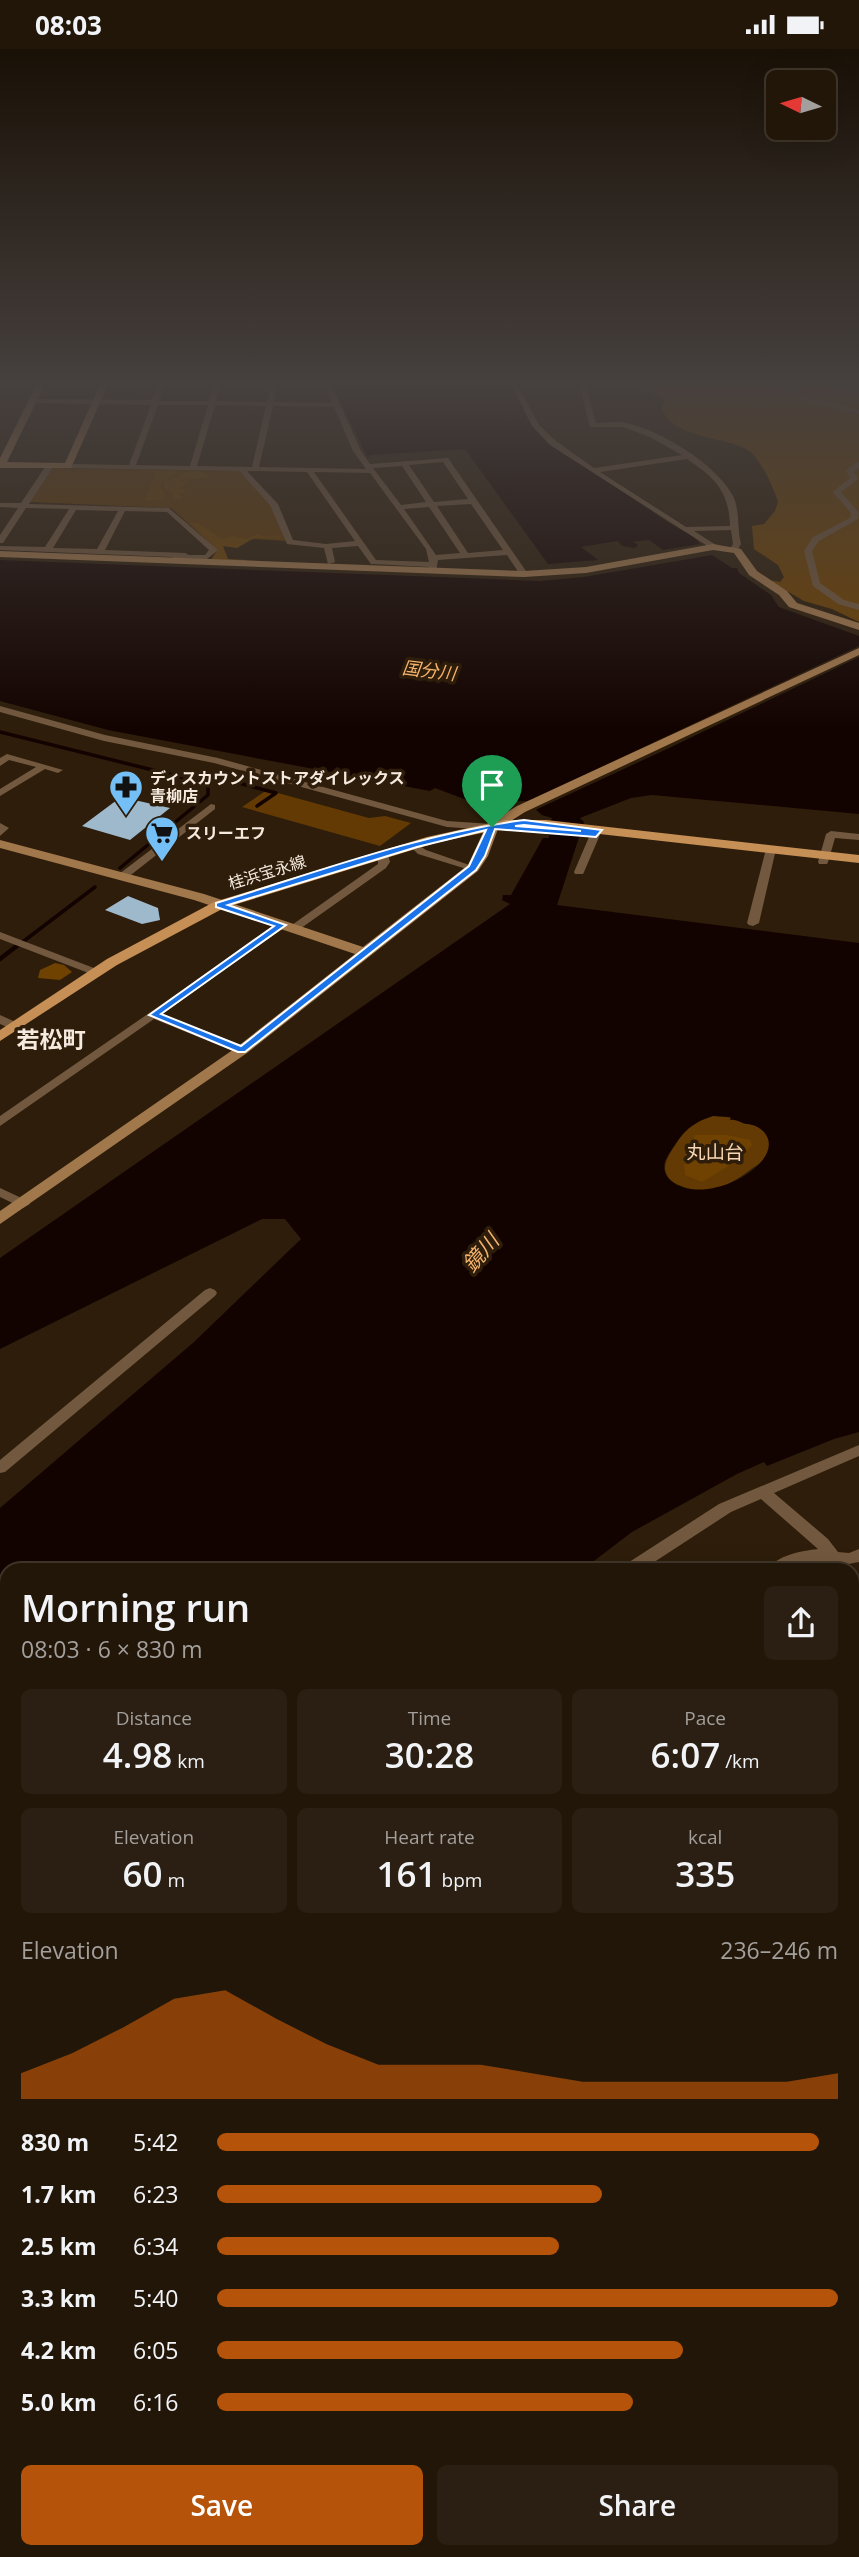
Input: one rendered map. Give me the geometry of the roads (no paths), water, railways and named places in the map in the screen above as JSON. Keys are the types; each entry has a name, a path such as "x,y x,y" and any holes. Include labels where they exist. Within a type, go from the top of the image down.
{"main road":[{"name":"桂浜宝永線","path":"0,1037 95,972 146,942 219,905 414,845 492,827 545,827 824,859 859,866"},
{"name":"桂浜宝永線","path":"824,859 859,859"}],"street":[{"path":"0,541 29,497"},
{"path":"267,497 274,504 290,542 328,546 360,543"},
{"path":"328,497 374,562 524,574 586,570 713,547 734,549 745,558 753,572 783,593 793,605 859,627"},
{"path":"392,497 433,565"},
{"path":"426,497 465,555"},
{"path":"471,497 524,574"},
{"path":"635,497 712,545"},
{"path":"729,497 734,510 732,528 737,544 734,549"},
{"path":"839,497 855,513 854,519 816,539 808,551 816,584 841,602 859,607"},
{"path":"399,507 474,501"},
{"path":"0,505 169,510 214,550 211,556"},
{"path":"47,550 74,507"},
{"path":"100,552 123,508"},
{"path":"734,510 746,511"},
{"path":"684,530 732,528"},
{"path":"328,546 331,562"},
{"path":"2,552 47,550 211,556"},
{"path":"2,552 149,560 250,559 433,565 465,555 509,552"},
{"path":"149,560 211,556"},
{"path":"0,709 104,738 215,759 447,824 492,827 521,809 859,651"},
{"path":"0,717 164,757"},
{"path":"0,763 7,757 58,770"},
{"path":"0,793 44,766"},
{"path":"123,876 211,807"},
{"path":"0,826 4,828 0,833"},
{"path":"0,1219 242,1050 366,953 472,868 481,856 492,827"},
{"path":"579,871 591,832"},
{"path":"154,834 169,840"},
{"path":"824,859 831,834 859,837"},
{"path":"0,844 123,876 366,953"},
{"path":"414,845 422,852 472,868"},
{"path":"0,852 187,903 219,905"},
{"path":"753,923 770,853"},
{"path":"1,1120 154,1015 382,866 385,862 383,855"},
{"path":"0,935 95,972"},
{"path":"154,1015 242,1050"},
{"path":"0,1019 16,1027"},
{"path":"0,1192 23,1203"},
{"path":"0,1468 210,1293"},
{"path":"640,1563 725,1508 859,1450"},
{"path":"763,1492 839,1563"},
{"path":"805,1563 817,1555 837,1563"},
{"path":"842,1563 859,1555"}],"water":[{"path":"500,497 631,497 669,523 685,532 689,531 700,544 663,550 649,540 621,543 617,541 581,547 598,560 548,564"},
{"path":"712,555 732,568 737,568 739,573 771,595 779,607 859,636 859,814 652,795 631,798 580,818 584,822 557,905 859,943 859,1432 834,1439 767,1466 764,1462 737,1474 632,1532 591,1563 0,1563 0,1508 194,1342 301,1239 285,1219 262,1219 0,1349 0,1258 510,904 502,900 503,895 511,895 543,838 549,838 549,835 545,834 552,818 542,815 526,801 472,802 435,788 430,791 108,730 0,701 0,560 540,581 584,577","holes":["713,1116 731,1117 730,1120 755,1126 764,1132 769,1144 765,1156 755,1168 722,1186 704,1189 686,1188 671,1181 664,1170 665,1160 686,1131"]}],"waterway":[{"path":"0,732 193,780 208,787 208,795 120,868"},
{"path":"194,780 220,778 276,793 257,806"},
{"path":"16,947 95,887"},
{"path":"0,959 18,945"}],"place":[{"name":"ディスカウントストアダイレックス 青柳店","path":"126,817"},
{"name":"スリーエフ","path":"162,863"}],"district":[{"name":"若松町","path":"51,1040"}],"water label":[{"name":"国分川","path":"429,671"},
{"name":"鏡川","path":"481,1253"}],"park label":[{"name":"丸山台","path":"715,1152"}]}
